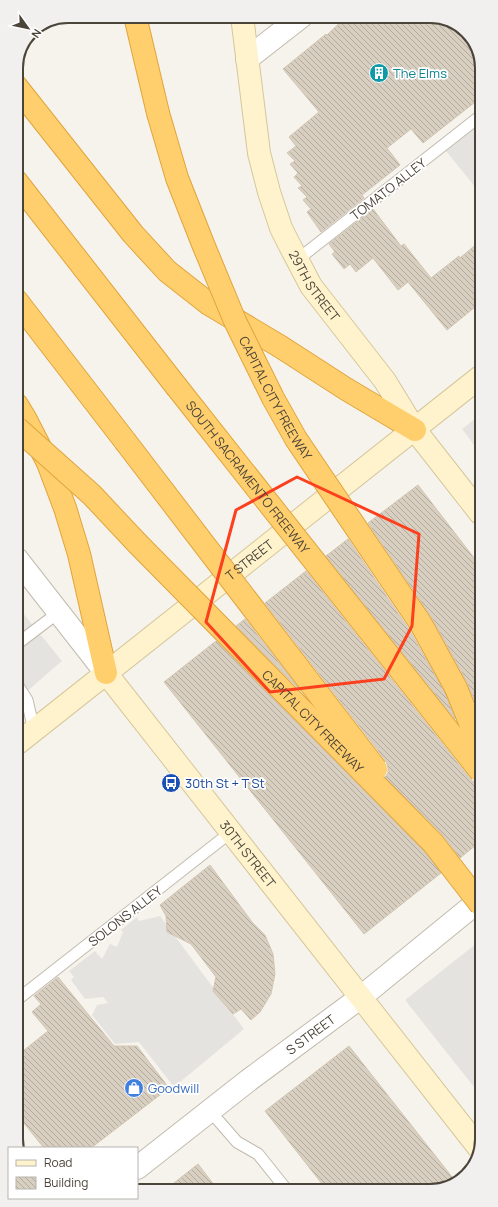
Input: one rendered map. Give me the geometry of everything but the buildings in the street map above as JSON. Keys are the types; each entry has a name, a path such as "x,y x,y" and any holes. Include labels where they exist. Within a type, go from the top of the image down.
{"highway":[{"name":"CAPITAL CITY FREEWAY","path":"137,23 158,113 177,178 235,321 273,398 296,439 421,624 456,688 475,735"},
{"path":"23,95 133,234 167,271 209,304 415,430"},
{"name":"SOUTH SACRAMENTO FREEWAY","path":"23,189 176,386 475,764"},
{"path":"23,309 433,843"},
{"path":"23,415 48,463 65,508 79,554 106,673"},
{"name":"CAPITAL CITY FREEWAY","path":"23,433 92,495 137,543 433,843 475,897"}],"main road":[{"name":"29TH STREET","path":"243,23 261,159 269,192 281,228 311,286 385,381 415,430 475,507"},
{"name":"T STREET","path":"26,737 415,430 475,385"},
{"name":"30TH STREET","path":"106,673 475,1143"}],"street":[{"path":"247,59 293,23"},
{"name":"30TH STREET","path":"23,567 106,673"},
{"name":"S STREET","path":"138,1167 249,1080 361,997 475,904"}],"lane":[{"name":"TOMATO ALLEY","path":"297,260 475,121"},
{"path":"23,640 59,612"},
{"path":"23,694 27,700 26,737"},
{"name":"SOLONS ALLEY","path":"23,995 231,832"},
{"path":"210,1111 237,1142 258,1154 282,1184"}],"highlighted area":[{"path":"297,477 419,534 412,626 384,679 270,692 206,622 236,510"}],"shaded area":[{"path":"475,128 475,187 446,151"},
{"path":"475,419 475,446 462,429"},
{"path":"23,613 62,661 23,695"},
{"path":"160,916 244,1029 174,1087 139,1042 115,1044 92,1015 97,1005 108,1003 103,997 85,999 71,980 74,977 69,971 95,951 102,959 110,944 117,947 123,932 121,930 137,917 139,921"},
{"path":"475,945 475,1088 405,1000"}],"place":[{"name":"The Elms","path":"379,73"},
{"name":"30th St + T St","path":"171,783"},
{"name":"Goodwill","path":"134,1088"}]}
